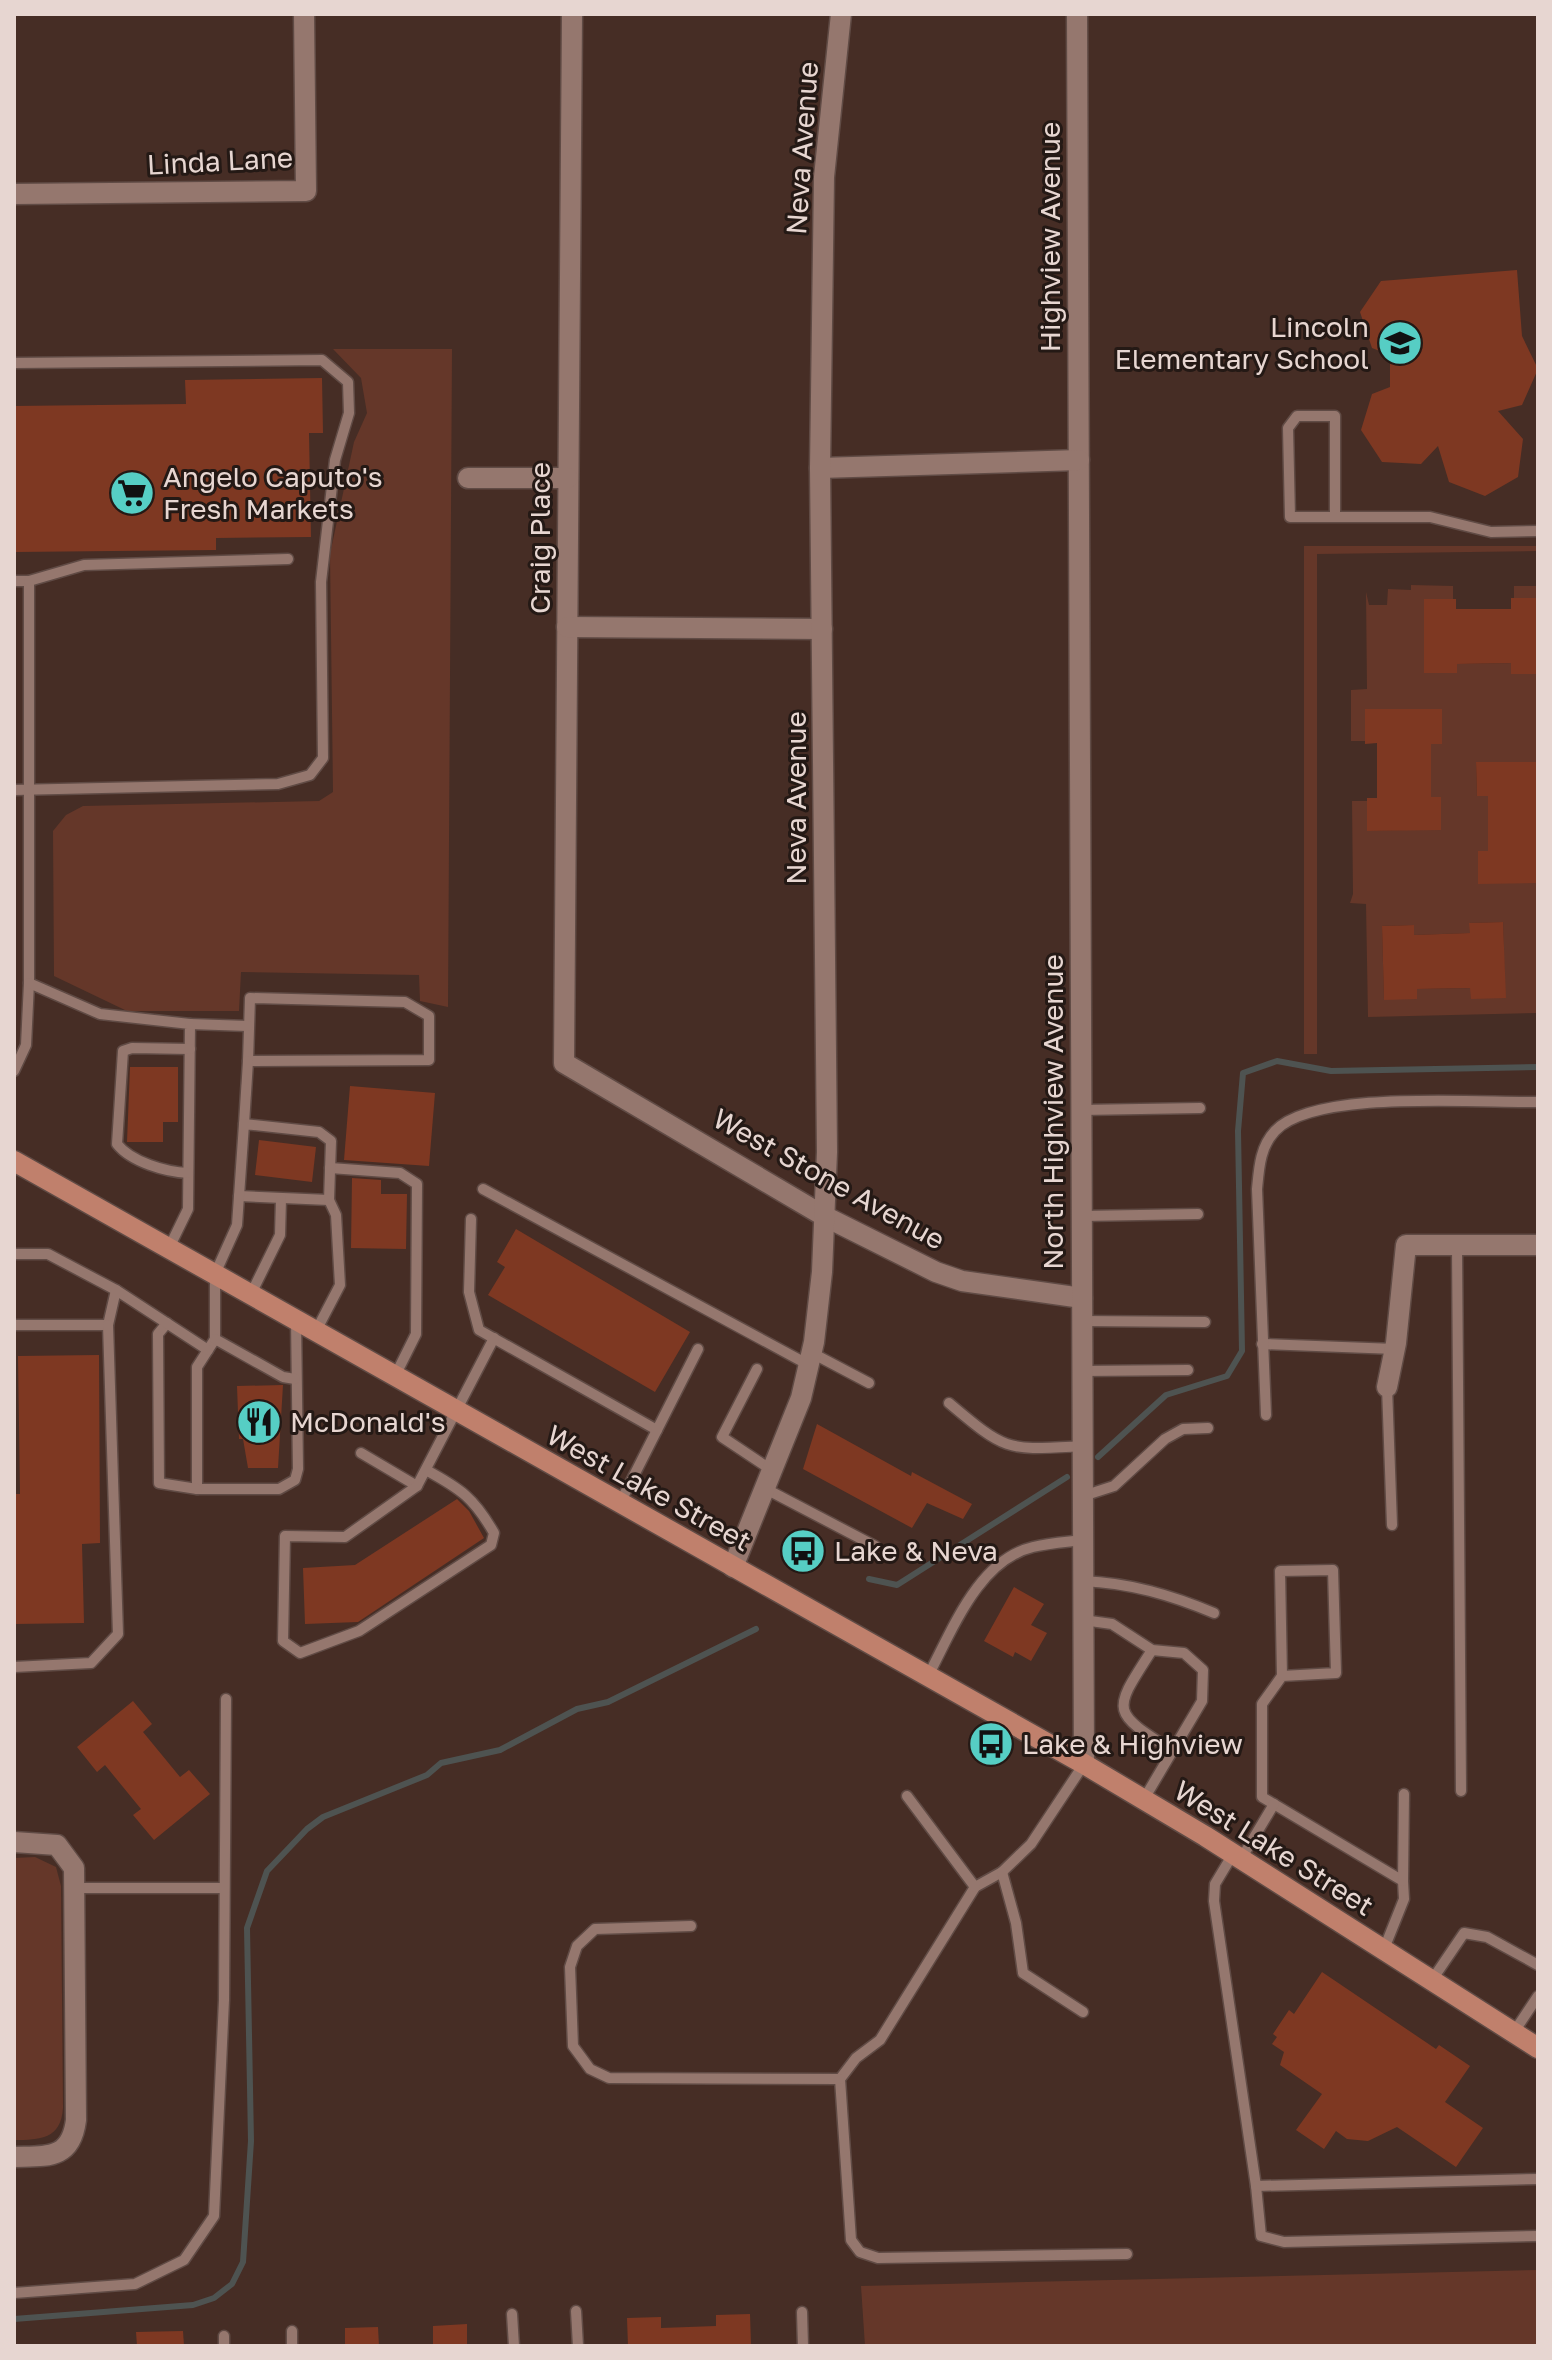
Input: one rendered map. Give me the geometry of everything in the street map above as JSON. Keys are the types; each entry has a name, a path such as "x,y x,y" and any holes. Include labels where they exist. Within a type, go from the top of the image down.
{"main road":[{"name":"West Lake Street","path":"14,1161 1084,1764 1237,1856 1538,2048"}],"street":[{"name":"Linda Lane","path":"14,194 306,191 304,14"},
{"name":"Craig Place","path":"564,1063 572,14"},
{"name":"Neva Avenue","path":"733,1567 801,1398 810,1359 822,1272 820,468 824,177 841,14"},
{"name":"Highview Avenue","path":"1077,14 1079,460"},
{"path":"820,468 1079,460"},
{"name":"North Highview Avenue","path":"1079,460 1084,1764"},
{"path":"468,478 568,478"},
{"path":"567,627 822,629"},
{"name":"West Stone Avenue","path":"564,1063 824,1216 936,1272 962,1281 1082,1298"},
{"path":"1387,1387 1395,1349 1406,1245 1538,1245"},
{"path":"14,1842 57,1845 67,1855 76,1888 76,2120 69,2145 44,2157 14,2157"}],"lane":[{"path":"14,363 322,360 348,382 349,413 335,460 321,582 323,758 310,775 278,784 14,790"},
{"path":"1335,517 1335,416 1297,416 1288,428 1290,517 1335,517 1430,517 1491,532 1538,531"},
{"path":"14,581 29,581 84,565 288,559"},
{"path":"14,1071 26,1045 29,983 29,581"},
{"path":"14,946 29,946"},
{"path":"29,983 100,1014 190,1024 248,1026"},
{"path":"197,1489 197,1367 215,1339 215,1274 237,1225 250,998 405,1002 429,1016 429,1060 248,1061"},
{"path":"169,1248 188,1209 190,1024"},
{"path":"188,1173 173,1172 124,1153 117,1144 123,1051 163,1047 190,1049"},
{"path":"1266,1415 1257,1189 1261,1154 1275,1131 1301,1115 1360,1103 1538,1102"},
{"path":"1081,1110 1200,1108"},
{"path":"244,1124 319,1132 331,1141 329,1200 336,1215 340,1285 316,1331"},
{"path":"330,1168 400,1173 417,1184 416,1334 395,1376"},
{"path":"483,1189 810,1359 869,1383"},
{"path":"239,1196 329,1200"},
{"path":"251,1294 280,1235 281,1199"},
{"path":"1082,1216 1198,1214"},
{"path":"471,1219 469,1292 479,1330 657,1430"},
{"path":"1457,1245 1461,1791"},
{"path":"14,1254 48,1254 116,1290 208,1350"},
{"path":"14,1667 91,1663 118,1634 108,1325 116,1290"},
{"path":"167,1323 158,1334 159,1483 197,1489 279,1489 295,1480 298,1469 296,1320"},
{"path":"1082,1321 1205,1322"},
{"path":"14,1325 108,1325"},
{"path":"426,1470 458,1487 477,1503 494,1533 491,1545 359,1631 300,1653 283,1641 285,1536 345,1537 417,1486 454,1409 494,1338"},
{"path":"215,1339 283,1377 295,1379"},
{"path":"1262,1344 1395,1349"},
{"path":"620,1503 698,1349"},
{"path":"757,1369 722,1437 770,1480 875,1546"},
{"path":"1082,1371 1188,1370"},
{"path":"1387,1387 1392,1525"},
{"path":"949,1403 1004,1446 1020,1449 1083,1446"},
{"path":"1083,1496 1114,1486 1165,1439 1183,1429 1208,1428"},
{"path":"361,1453 417,1486"},
{"path":"928,1676 965,1606 993,1570 1030,1547 1083,1540"},
{"path":"1282,1676 1336,1673 1333,1570 1280,1571 1282,1676 1262,1704 1262,1797 1403,1881"},
{"path":"1083,1581 1114,1582 1174,1596 1214,1613"},
{"path":"1083,1620 1112,1624 1152,1650 1184,1653 1196,1662 1205,1679 1202,1701 1144,1799"},
{"path":"1152,1650 1128,1687 1122,1704 1129,1723 1173,1751"},
{"path":"14,2293 135,2284 184,2260 214,2216 221,2105 226,1699"},
{"path":"1084,1764 1031,1844 1002,1872 975,1887 880,2040 856,2058 840,2079 851,2240 860,2252 878,2258 1127,2254"},
{"path":"1384,1949 1404,1899 1404,1794"},
{"path":"907,1796 975,1887"},
{"path":"1274,1804 1215,1884 1214,1901 1261,2236 1284,2242 1538,2236"},
{"path":"1002,1872 1016,1923 1023,1973 1083,2012"},
{"path":"76,1888 223,1888"},
{"path":"691,1926 595,1929 577,1946 570,1967 573,2046 590,2069 609,2078 840,2079"},
{"path":"1432,1980 1464,1933 1487,1937 1538,1965"},
{"path":"1514,2032 1538,1996"},
{"path":"1256,2186 1538,2179"},
{"path":"576,2311 578,2346"},
{"path":"802,2312 803,2346"},
{"path":"512,2314 514,2346"},
{"path":"292,2331 292,2346"}],"shaded area":[{"path":"333,349 452,349 448,1007 420,1001 419,975 241,972 239,1011 127,1011 54,976 53,831 66,815 83,806 319,801 333,792 330,554 354,442 367,413 361,378"},
{"path":"1304,546 1538,546 1538,551 1317,554 1317,1054 1304,1054"},
{"path":"1411,585 1453,586 1453,599 1424,599 1424,673 1457,673 1457,664 1511,663 1511,674 1538,674 1538,762 1476,763 1477,796 1488,796 1488,851 1478,852 1478,883 1538,883 1538,1013 1368,1017 1366,904 1350,903 1353,894 1352,801 1367,801 1367,831 1441,829 1441,797 1431,797 1431,744 1442,743 1442,709 1366,709 1366,741 1351,741 1351,690 1367,689 1366,592 1369,605 1387,605 1388,589 1411,590","holes":["1503,922 1505,998 1470,988 1417,989 1384,999 1382,926 1414,925 1414,935 1470,933 1470,923"]},
{"path":"1514,586 1538,586 1538,598 1514,598"},
{"path":"35,1857 56,1867 61,1886 63,2108 58,2126 48,2136 14,2140 14,1858"},
{"path":"1538,2270 1538,2346 865,2346 861,2286"}],"building":[{"path":"1517,270 1522,336 1538,369 1522,405 1498,411 1523,439 1518,477 1485,496 1449,482 1438,446 1421,464 1382,462 1361,430 1372,394 1390,387 1390,355 1372,348 1360,312 1381,281"},
{"path":"322,378 323,433 309,433 311,537 216,538 216,550 14,552 14,406 186,404 185,380"},
{"path":"1511,598 1538,598 1538,674 1511,674 1511,663 1457,664 1457,673 1424,673 1424,599 1456,599 1456,609 1511,609"},
{"path":"1365,709 1442,709 1442,744 1431,744 1431,797 1441,797 1441,830 1367,831 1367,798 1377,798 1377,743 1365,744"},
{"path":"1476,762 1538,762 1538,883 1478,884 1478,851 1488,851 1488,796 1477,796"},
{"path":"1503,922 1506,998 1471,999 1470,988 1417,989 1417,999 1384,1000 1382,926 1414,925 1414,935 1470,933 1469,923"},
{"path":"130,1067 178,1067 178,1122 163,1122 163,1142 127,1142"},
{"path":"350,1086 435,1093 429,1166 344,1160"},
{"path":"259,1140 316,1147 312,1182 255,1175"},
{"path":"352,1178 381,1180 381,1194 407,1194 406,1249 351,1248"},
{"path":"516,1229 690,1332 655,1392 488,1295 505,1267 497,1262"},
{"path":"99,1355 100,1543 82,1544 84,1623 14,1624 14,1494 20,1494 18,1356"},
{"name":"McDonald's","path":"283,1385 278,1468 248,1468 243,1439 239,1439 237,1386"},
{"path":"817,1424 911,1476 912,1472 972,1504 963,1519 927,1503 912,1528 803,1469"},
{"path":"457,1499 469,1511 484,1538 358,1622 305,1624 303,1568 355,1565"},
{"path":"1014,1587 1044,1604 1031,1625 1047,1633 1031,1661 1015,1652 1013,1657 984,1641"},
{"path":"133,1701 152,1724 143,1732 180,1777 189,1770 210,1794 154,1840 133,1815 141,1809 105,1765 97,1772 77,1747"},
{"path":"1322,1972 1436,2049 1439,2045 1470,2066 1445,2102 1483,2128 1456,2167 1397,2127 1368,2141 1347,2139 1336,2131 1324,2149 1296,2130 1322,2094 1280,2065 1284,2052 1272,2044 1277,2037 1273,2034 1289,2010 1294,2014"},
{"path":"750,2314 751,2346 628,2346 627,2318 661,2317 661,2328 716,2326 716,2315"},
{"path":"467,2324 467,2346 433,2346 433,2326"},
{"path":"378,2327 379,2346 345,2346 345,2328"},
{"path":"183,2331 184,2346 137,2346 136,2332"}],"waterway":[{"path":"1098,1457 1166,1395 1227,1376 1242,1351 1238,1131 1243,1073 1277,1061 1331,1071 1538,1067"},
{"path":"869,1579 897,1585 1067,1477"},
{"path":"14,2319 193,2305 214,2298 232,2284 243,2262 251,2141 247,1928 267,1871 307,1829 323,1817 427,1775 441,1763 500,1750 577,1709 608,1702 756,1629"}],"place":[{"name":"Lincoln Elementary School","path":"1400,343"},
{"name":"Angelo Caputo's Fresh Markets","path":"132,493"},
{"name":"McDonald's","path":"259,1422"},
{"name":"Lake & Neva","path":"803,1551"},
{"name":"Lake & Highview","path":"991,1744"}]}
